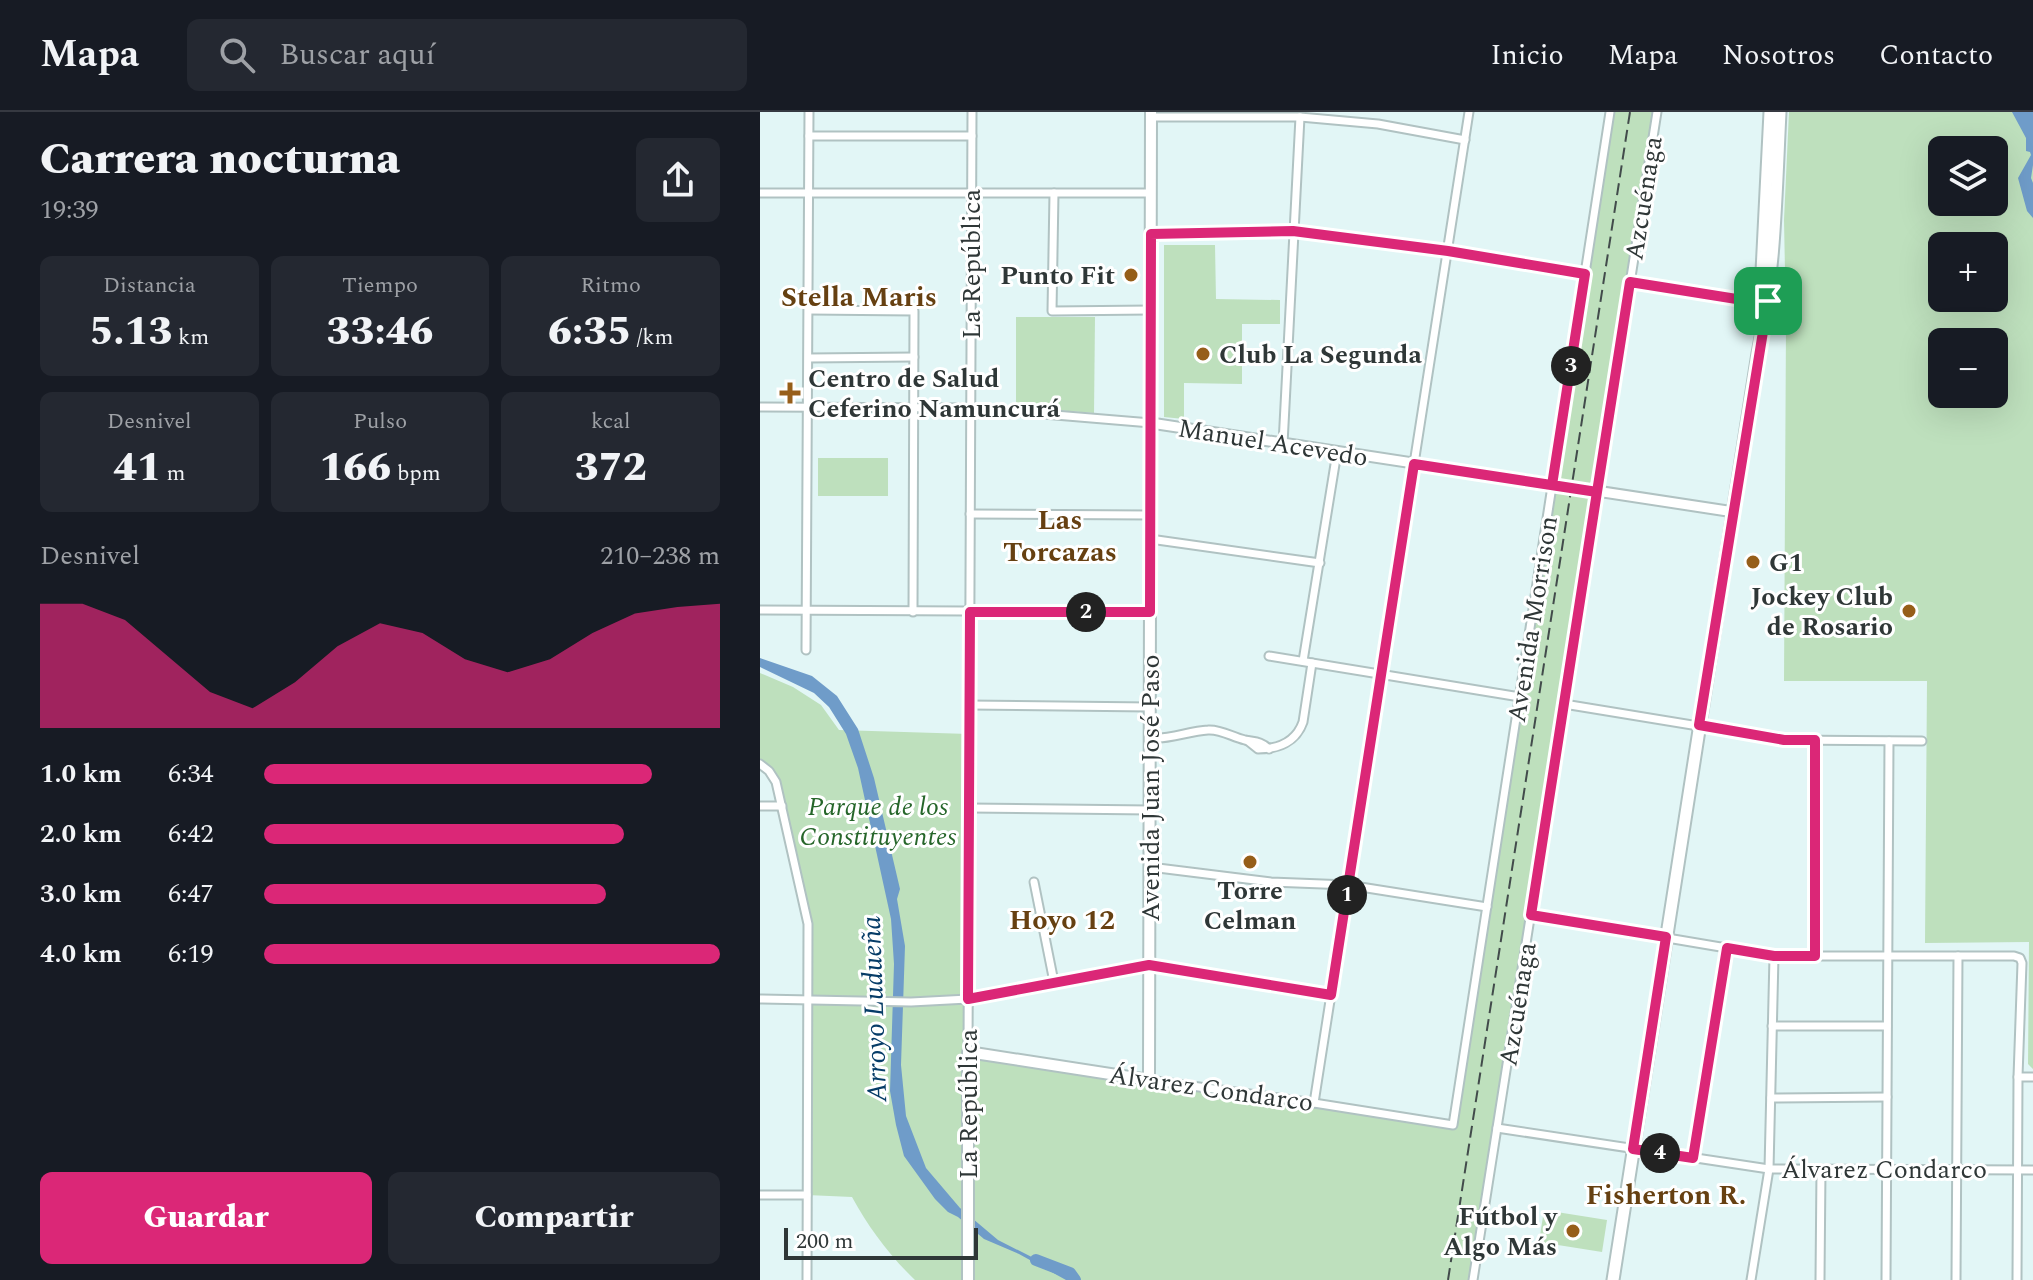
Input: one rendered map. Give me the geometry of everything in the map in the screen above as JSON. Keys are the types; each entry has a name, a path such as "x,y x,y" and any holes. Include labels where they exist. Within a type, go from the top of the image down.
{"main road":[{"path":"1764,301 1770,112"},
{"path":"1613,1280 1773,254 1780,112"},
{"name":"Avenida Juan José Paso","path":"1149,1080 1151,115"},
{"name":"Álvarez Condarco","path":"968,1052 1149,1080"},
{"name":"La República","path":"968,1052 968,1280"}],"street":[{"path":"806,650 809,112"},
{"name":"La República","path":"968,1052 972,112"},
{"path":"1378,124 1380,112"},
{"path":"1314,1103 1469,112"},
{"name":"Avenida Morrison","path":"1453,1125 1610,112"},
{"name":"Azcuénaga","path":"1473,1280 1657,112"},
{"path":"1151,115 1300,117 1378,124 1465,140"},
{"path":"1283,444 1300,117"},
{"path":"809,136 972,136"},
{"path":"760,193 1151,193"},
{"path":"1054,193 1052,311 1151,310"},
{"path":"1151,234 1293,231 1448,251 1585,274"},
{"path":"1630,282 1764,301"},
{"path":"809,310 914,311 913,612"},
{"path":"809,358 914,357"},
{"name":"Manuel Acevedo","path":"760,407 971,408 1151,423 1734,512"},
{"path":"1150,738 1216,730 1248,741 1255,748 1269,749 1280,747 1300,730 1337,452"},
{"path":"970,514 1150,515"},
{"path":"1150,539 1320,563"},
{"path":"760,610 1150,612"},
{"path":"1269,656 1520,697"},
{"path":"1564,704 1784,740 1922,741"},
{"path":"969,705 1150,707"},
{"path":"1815,740 1815,956"},
{"path":"1886,1280 1889,741"},
{"path":"760,764 776,782 808,924 807,1280"},
{"path":"760,806 782,806"},
{"path":"969,808 1150,810"},
{"path":"1150,867 1271,882 1348,885 1487,907"},
{"path":"1034,882 1054,982"},
{"path":"1531,915 1774,956 2020,958 2017,1280"},
{"path":"1693,1158 1727,948"},
{"path":"1751,1280 1769,1169 1774,956"},
{"path":"1956,1280 1958,956"},
{"path":"760,999 911,1002 968,999 1149,965 1331,995"},
{"path":"1772,1026 1887,1026"},
{"path":"2018,1077 2033,1077"},
{"name":"Álvarez Condarco","path":"1149,1080 1453,1125"},
{"path":"1771,1098 1887,1097"},
{"name":"Álvarez Condarco","path":"1497,1128 1769,1169 2033,1170"},
{"path":"1820,1280 1821,1170"},
{"path":"760,1195 807,1195"}],"green space":[{"name":"Parque de los Constituyentes","path":"1610,112 1657,112 1473,1280 915,1280 880,1241 852,1197 807,1195 808,924 776,782 760,764 760,673 793,687 821,705 839,730 969,734 969,1052 1453,1125"},
{"name":"Jockey Club de Rosario","path":"1789,112 2033,112 2033,1069 2028,1064 2029,942 1925,943 1927,681 1784,681 1784,220"},
{"name":"Club La Segunda","path":"1164,245 1215,245 1216,299 1280,300 1280,324 1242,324 1242,384 1184,383 1184,419 1164,417"},
{"path":"1016,317 1095,317 1094,413 1016,407"},
{"path":"818,458 888,458 888,496 818,496"},
{"name":"Fútbol y Algo Más","path":"1544,1210 1607,1220 1602,1252 1539,1242"}],"water":[{"path":"2012,112 2033,112 2033,218 2027,211 2018,178 2031,155 2026,151 2026,138"},
{"name":"Arroyo Ludueña","path":"760,658 812,676 837,696 858,729 874,778 900,889 897,899 905,946 901,1065 906,1116 926,1168 960,1208 998,1240 1077,1280 1066,1280 984,1239 935,1199 904,1156 890,1091 894,964 891,919 858,768 846,734 829,707 814,693 760,667"}],"waterway":[{"name":"Arroyo Ludueña","path":"1036,1260 1070,1273 1075,1280"}],"railway":[{"path":"1448,1280 1630,112"}],"place":[{"name":"Punto Fit","path":"1131,275"},
{"name":"Club La Segunda","path":"1203,354"},
{"name":"Centro de Salud Ceferino Namuncurá","path":"790,393"},
{"name":"G1","path":"1753,562"},
{"name":"Jockey Club de Rosario","path":"1909,611"},
{"name":"Torre Celman","path":"1250,862"},
{"name":"Fútbol y Algo Más","path":"1573,1231"}],"district":[{"name":"Stella Maris","path":"859,296"},
{"name":"Las Torcazas","path":"1060,535"},
{"name":"Hoyo 12","path":"1062,919"},
{"name":"Fisherton R.","path":"1666,1194"}],"route":[{"path":"1768,301 1699,725 1784,740 1815,740 1815,956 1774,956 1727,948 1693,1158 1633,1149 1666,937 1531,915 1597,492 1577,489 1552,485 1585,274 1448,251 1293,231 1151,234 1150,612 970,612 968,999 1149,965 1331,995 1414,464 1552,485 1597,492 1630,282 1749,301 1768,301"}]}
